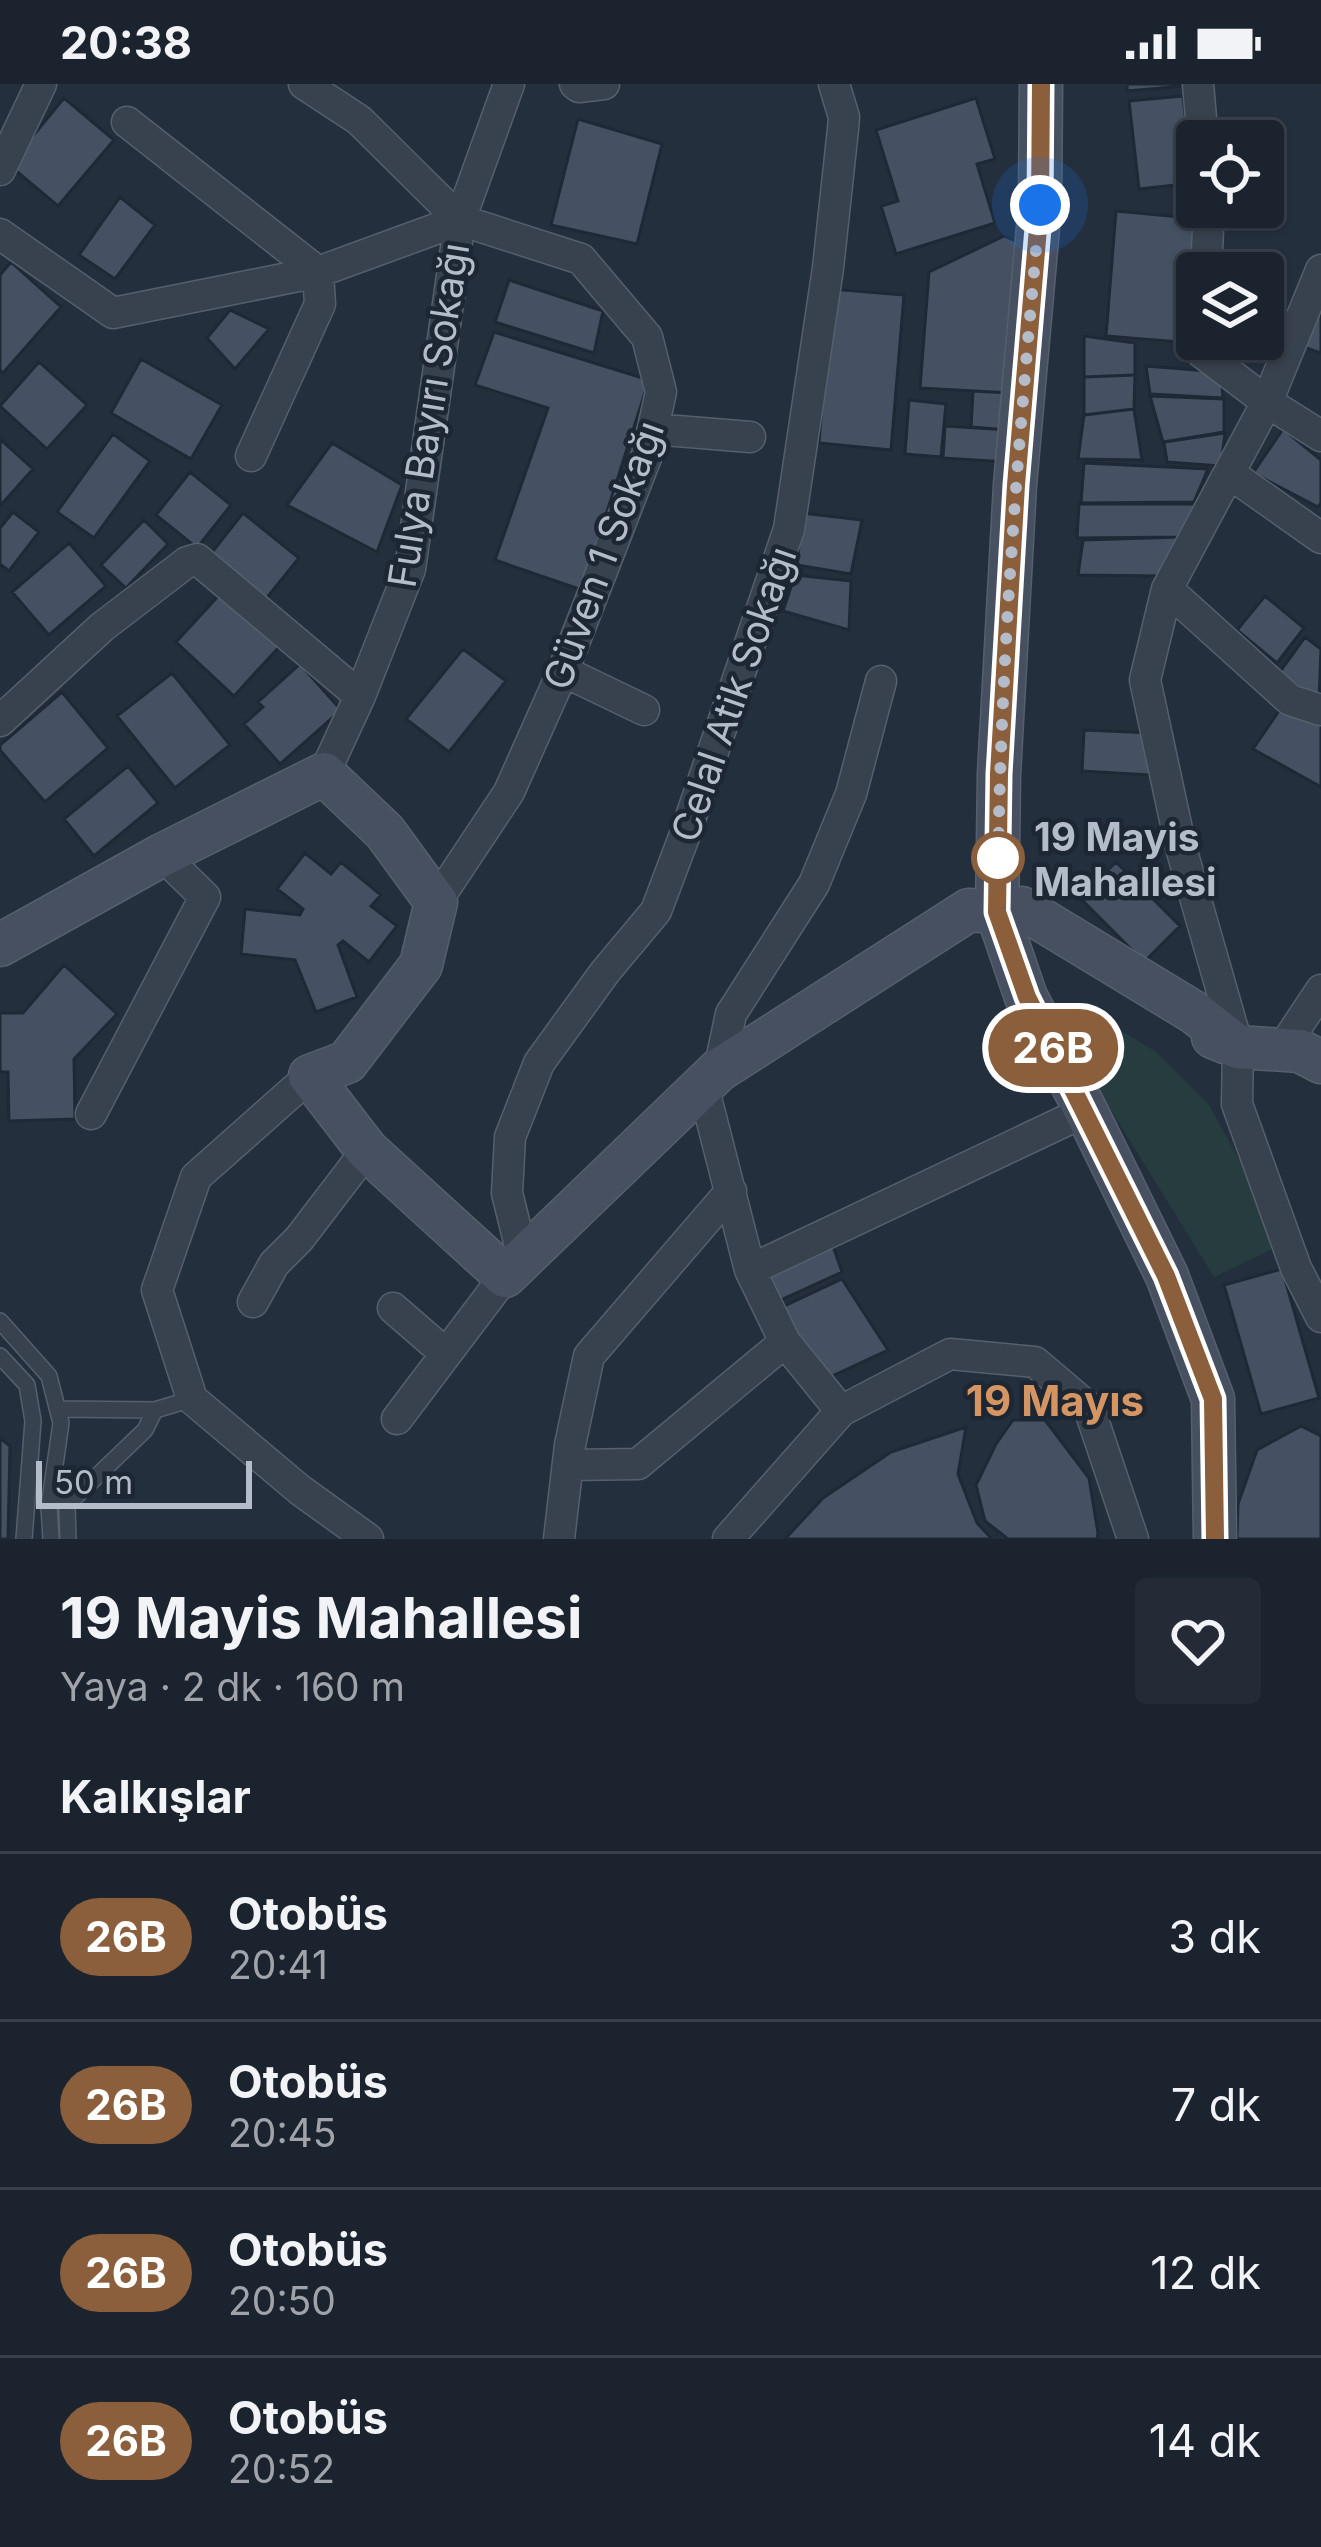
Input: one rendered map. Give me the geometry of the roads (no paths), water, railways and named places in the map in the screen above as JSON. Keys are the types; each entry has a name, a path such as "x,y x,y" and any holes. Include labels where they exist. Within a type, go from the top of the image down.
{"street":[{"path":"0,170 41,84"},
{"path":"4,245 113,313 318,272 460,220 359,119 304,84"},
{"name":"Fulya Bayırı Sokağı","path":"324,775 361,696 410,569 460,220 509,84"},
{"path":"574,84 604,84"},
{"name":"Celal Atik Sokağı","path":"514,1267 507,1193 510,1137 538,1063 656,910 789,529 828,268 843,129 834,84"},
{"path":"1041,84 1040,205 1016,485 999,774 997,912 1027,997 1166,1276 1213,1399 1215,1539"},
{"path":"1198,84 1201,120"},
{"path":"127,122 318,272 320,304 251,456"},
{"name":"Güven 1 Sokağı","path":"310,1076 347,1062 422,965 436,902 509,792 563,670 647,455 661,392 647,337 581,259 460,220"},
{"path":"1321,270 1267,402 1167,590 1145,680 1181,848 1238,1047 1237,1104 1296,1268 1321,1317"},
{"path":"1212,360 1321,436"},
{"path":"653,429 750,437"},
{"path":"1229,473 1321,538"},
{"path":"3,707 187,562 197,559 361,696"},
{"path":"1167,590 1290,700 1321,710"},
{"path":"563,670 644,710"},
{"path":"841,1411 784,1342 750,1270 711,1078 731,1014 814,884 851,794 880,681"},
{"path":"0,945 162,855 324,775 385,832 436,902"},
{"path":"91,1114 205,897 162,855"},
{"path":"397,1419 514,1267 711,1078 968,910 997,912 1017,938 1062,955 1184,1024 1238,1047 1300,1051 1321,1062"},
{"path":"1280,1052 1321,990"},
{"path":"1280,1052 1321,1081"},
{"path":"368,1539 300,1490 192,1399 158,1290 196,1177 310,1076 367,1150 514,1267"},
{"path":"750,1270 1086,1111"},
{"path":"253,1302 274,1264 367,1150"},
{"path":"559,1539 589,1356 731,1191"},
{"path":"393,1308 446,1354"},
{"path":"568,1465 638,1464 784,1342"},
{"path":"728,1539 841,1411 950,1354 1035,1362 1088,1408 1133,1539"}],"lane":[{"path":"0,1321 49,1376 59,1409 62,1423 50,1508 51,1539"},
{"path":"2,1362 27,1384 33,1421 24,1539"},
{"path":"59,1409 155,1410 192,1399"},
{"path":"67,1505 145,1430 155,1410"},
{"path":"53,1489 67,1505 68,1539"}],"place":[{"name":"19 Mayis Mahallesi","path":"998,858"}],"district":[{"name":"19 Mayıs","path":"1055,1400"}]}
